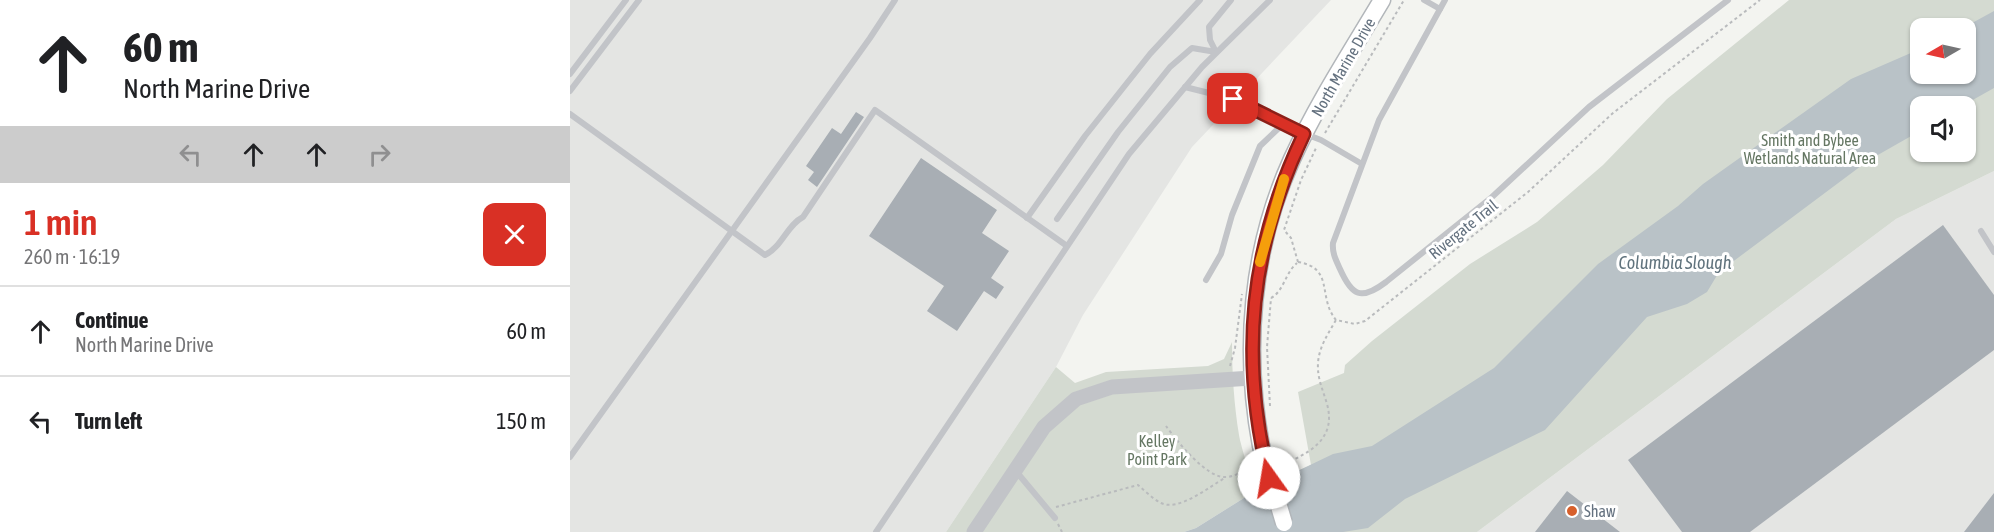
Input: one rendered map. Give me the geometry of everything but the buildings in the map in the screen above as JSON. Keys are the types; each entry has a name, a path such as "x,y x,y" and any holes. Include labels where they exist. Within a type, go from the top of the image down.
{"main road":[{"name":"North Marine Drive","path":"1288,532 1271,486 1261,446 1252,378 1254,297 1262,252 1279,193 1304,134 1382,0"}],"street":[{"path":"974,532 1015,470 1055,416 1089,393 1112,387 1252,378"}],"lane":[{"path":"570,74 626,0"},
{"path":"570,91 639,0"},
{"path":"570,457 895,0"},
{"path":"1027,218 1098,118 1150,54 1200,0"},
{"path":"1216,52 1210,40 1209,27 1231,0"},
{"path":"876,532 1129,154 1216,52 1270,0"},
{"path":"1424,0 1440,9"},
{"path":"1445,0 1379,120 1332,250 1348,287 1363,294 1379,287 1481,206 1522,171 1578,117 1728,0"},
{"path":"1057,219 1118,132 1170,67 1192,48 1216,52"},
{"path":"1185,87 1233,99 1282,125 1321,140 1362,164"},
{"path":"570,114 765,255 774,250 796,221 803,217 875,110 1067,246"},
{"path":"1206,280 1221,254 1232,215 1260,146 1282,125"},
{"path":"1981,231 1994,252"},
{"path":"1015,470 1054,518"}],"path":[{"path":"1298,262 1291,238 1284,230 1301,180 1321,140 1404,0"},
{"name":"Rivergate Trail","path":"1336,320 1355,324 1365,321 1528,192 1613,113 1760,0"},
{"path":"1271,469 1308,454 1326,434 1329,416 1318,365 1323,344 1336,320 1326,306 1324,284 1320,273 1315,267 1298,262"},
{"path":"1270,411 1268,347 1271,298 1276,295 1286,274 1298,262"},
{"path":"1166,426 1187,456 1225,478"},
{"path":"1048,511 1068,502 1079,502 1119,488 1138,485 1162,504 1172,505 1194,498 1225,478 1249,469 1255,470"}],"shaded area":[{"path":"570,0 1331,0 1192,147 1083,315 1056,367 946,532 570,532"},
{"path":"1994,171 1994,532 1477,532 1896,219"}],"green space":[{"name":"Smith and Bybee Wetlands Natural Area","path":"1789,0 1994,0 1994,171 1896,219 1477,532 1302,532 1282,478 1311,465 1298,392 1344,373 1345,365 1372,341 1470,264 1537,222 1603,165 1667,99"},
{"name":"Kelley Point Park","path":"1232,342 1237,423 1252,493 1196,528 1184,532 946,532 1056,367 1075,383 1106,372 1208,366 1224,359"}],"water":[{"name":"Columbia Slough","path":"1994,11 1994,88 1976,98 1976,96 1910,96 1910,137 1869,160 1719,272 1707,292 1687,304 1647,317 1545,430 1405,499 1368,528 1343,532 1184,532 1196,528 1252,493 1333,454 1372,446 1494,368 1598,264 1678,206 1703,184 1851,79 1910,53 1910,84 1976,84 1976,21"}],"slow traffic":[{"path":"1260,262 1268,226 1284,179"}],"place":[{"name":"Shaw","path":"1572,511"}],"route":[{"path":"1233,99 1304,134 1275,204 1262,252 1254,297 1252,378 1259,433 1269,478"}]}
